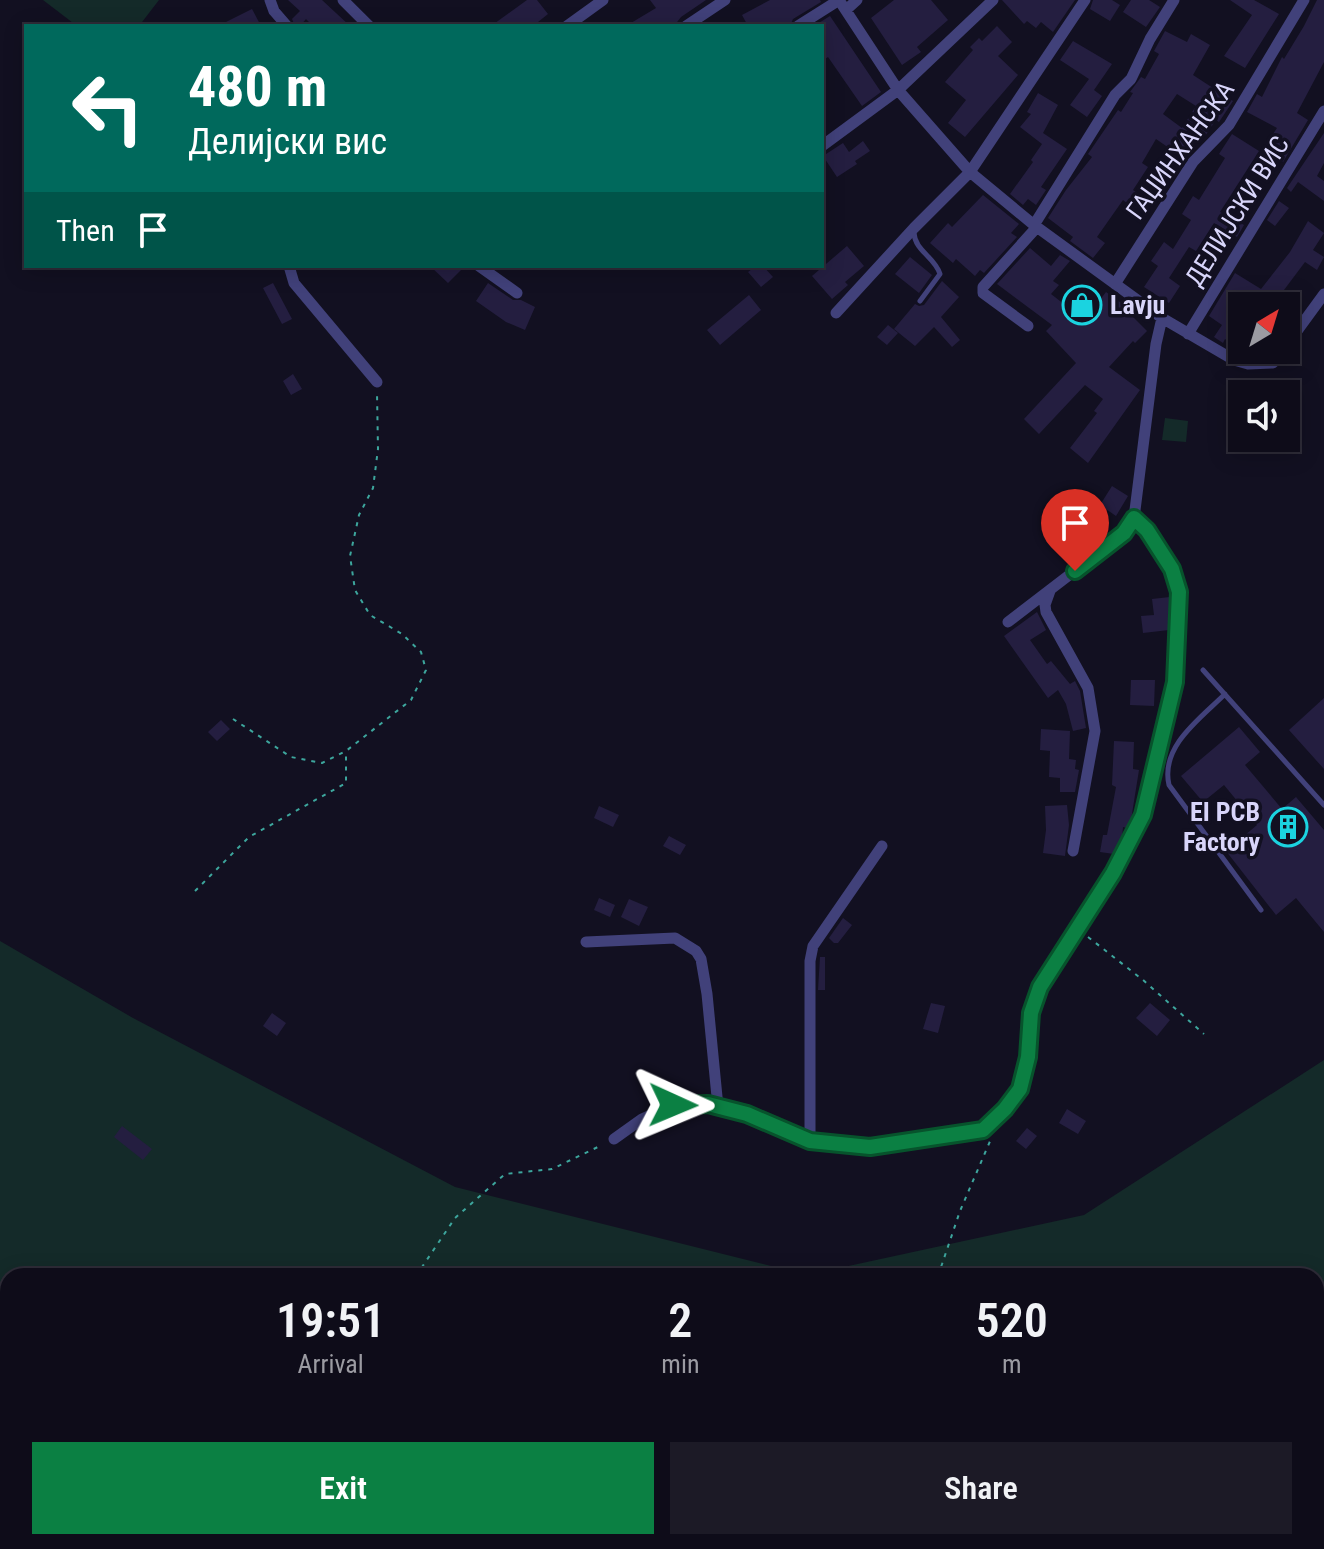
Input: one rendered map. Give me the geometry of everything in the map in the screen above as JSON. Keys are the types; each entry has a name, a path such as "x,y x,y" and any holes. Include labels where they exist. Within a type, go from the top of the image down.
{"street":[{"path":"270,0 274,11 285,24"},
{"path":"343,0 367,24"},
{"path":"570,24 603,0"},
{"path":"689,24 725,0"},
{"path":"802,24 842,3 857,0"},
{"path":"824,145 898,90 993,0"},
{"path":"836,313 970,172 1085,0"},
{"path":"1028,326 983,293 983,287 1035,226 1115,95 1131,79 1150,39 1174,0"},
{"name":"ГАЏИНХАНСКА","path":"1115,284 1193,162 1229,125 1304,0"},
{"path":"842,3 898,90 970,172 1035,226 1162,318 1228,357"},
{"name":"ДЕЛИЈСКИ ВИС","path":"1188,334 1324,111"},
{"path":"290,268 294,283 377,382"},
{"path":"482,268 517,293"},
{"path":"1300,326 1324,294"},
{"path":"1008,622 1124,533 1134,518 1152,372 1162,318"},
{"path":"614,1139 642,1119 673,1105 708,1104 747,1114 810,1141 870,1147 983,1130 1005,1109 1020,1089 1028,1057 1031,1013 1040,987 1113,873 1143,815 1175,682 1179,592 1172,569 1147,530 1134,518"},
{"path":"1050,591 1046,612 1088,688 1095,731 1073,851"},
{"path":"810,1141 810,961 813,946 882,846"},
{"path":"586,942 675,938 696,951 701,959 707,994 718,1107"}],"lane":[{"path":"914,228 914,239 937,264 940,274 920,301"},
{"path":"1203,670 1324,805"},
{"path":"1225,694 1174,746 1167,776 1169,785 1261,910"}],"path":[{"path":"233,719 291,757 322,763 346,751 411,700 426,670 421,652 402,634 370,615 355,590 350,556 359,515 373,488 378,449 377,382"},
{"path":"195,891 249,837 346,783 346,751"},
{"path":"1077,929 1143,980 1204,1034"},
{"path":"941,1268 960,1211 992,1138"},
{"path":"421,1268 455,1218 505,1174 552,1169 614,1139"}],"green space":[{"path":"43,0 159,0 141,24 74,24"},
{"path":"1165,418 1188,421 1186,442 1162,440"},
{"path":"0,941 133,1018 455,1187 779,1268 0,1268"},
{"path":"1324,1060 1324,1268 839,1268 1084,1215"}],"building":[{"path":"288,0 322,0 348,24 311,24 306,19 302,24 294,24 292,19 300,11"},
{"path":"527,0 537,0 548,14 536,24 494,24"},
{"path":"650,0 706,0 676,24 629,24 656,8"},
{"path":"770,0 821,2 793,19 791,24 747,24 742,15"},
{"path":"894,0 931,0 948,20 917,47 921,52 902,65 871,18"},
{"path":"1002,0 1075,0 1053,32 1041,22 1036,28 1027,21 1024,24"},
{"path":"1093,0 1112,0 1120,5 1110,21 1090,9"},
{"path":"1131,0 1149,0 1160,7 1146,27 1123,12"},
{"path":"1230,0 1254,0 1279,14 1245,68 1224,56 1252,15"},
{"path":"1317,0 1324,0 1324,62 1297,113 1308,120 1283,162 1263,149 1277,128 1247,112 1257,94 1262,97"},
{"path":"252,9 260,24 222,24"},
{"path":"830,16 881,92 862,106 828,57 824,60 824,24 817,24"},
{"path":"997,26 1012,42 998,56 1018,75 965,137 948,123 966,100 945,82 973,50 970,47 979,38 982,41"},
{"path":"1165,31 1187,42 1191,34 1210,45 1193,75 1233,101 1219,122 1216,120 1205,136 1200,133 1182,157 1156,139 1142,163 1148,167 1133,190 1137,193 1128,204 1123,200 1097,237 1105,243 1093,258 1070,241 1073,237 1048,218 1092,157 1088,154 1118,110 1121,112 1133,93 1130,92 1141,77 1145,79 1159,54 1154,51","holes":["1177,94 1196,106 1182,128 1163,114"]},
{"path":"1073,41 1112,64 1094,90 1102,96 1087,117 1070,105 1089,79 1060,60"},
{"path":"1038,93 1058,105 1043,133 1067,149 1041,187 1046,190 1036,205 1028,199 1023,205 1010,194 1042,144 1020,127 1031,114 1027,112"},
{"path":"1324,133 1324,163 1317,176 1324,181 1324,201 1298,182 1291,192 1287,188"},
{"path":"1232,134 1259,151 1220,212 1244,225 1237,237 1214,223 1196,251 1189,247 1169,278 1180,286 1169,303 1144,287 1158,266 1151,261 1164,242 1173,249 1191,220 1182,214 1193,196 1199,200 1225,158 1219,154"},
{"path":"863,141 870,151 837,177 824,155 843,143 849,152"},
{"path":"983,195 1019,224 1011,233 1017,237 984,273 980,270 975,276 956,259 953,263 930,243 948,223 952,227"},
{"path":"1279,201 1289,208 1275,226 1267,220"},
{"path":"1308,221 1324,233 1313,250 1324,257 1317,270 1305,262 1282,292 1228,292 1228,341 1225,339 1223,343 1214,337 1222,325 1209,316 1235,273 1261,289 1290,252"},
{"path":"847,246 864,266 845,282 848,285 832,299 812,276"},
{"path":"1030,248 1051,266 1060,255 1070,261 1053,281 1059,285 1051,294 1069,308 1082,294 1096,305 1106,292 1124,305 1147,331 1109,367 1140,390 1088,463 1070,448 1097,413 1094,411 1103,399 1085,385 1039,434 1024,419 1076,363 1046,331 1052,325 997,284"},
{"path":"910,257 932,275 919,293 895,274"},
{"path":"432,268 463,268 448,283"},
{"path":"753,268 765,268 773,277 761,287 748,272"},
{"path":"942,281 959,297 941,317 960,340 952,347 934,327 915,346 894,329 915,304 924,305"},
{"path":"273,283 292,319 282,324 263,288"},
{"path":"488,283 513,300 521,300 535,307 525,330 506,322 476,301"},
{"path":"749,295 761,310 720,345 707,330"},
{"path":"888,325 898,333 887,345 877,337"},
{"path":"293,374 302,389 291,395 283,381"},
{"path":"1112,486 1128,496 1116,516 1100,505"},
{"path":"1170,597 1169,630 1143,633 1141,616 1154,615 1152,599"},
{"path":"1037,612 1046,630 1030,640 1047,664 1051,661 1070,684 1075,681 1080,691 1086,728 1073,731 1066,704 1058,690 1048,698 1004,636"},
{"path":"1131,680 1155,680 1154,706 1130,705"},
{"path":"1324,698 1324,769 1289,730"},
{"path":"221,720 230,729 217,741 208,732"},
{"name":"EI PCB Factory","path":"1239,727 1260,752 1245,765 1282,809 1296,797 1324,830 1324,932 1296,898 1276,915 1226,851 1257,825 1224,785 1203,802 1181,776"},
{"path":"1041,729 1070,731 1069,759 1076,760 1075,769 1079,770 1075,792 1060,792 1060,778 1049,777 1050,751 1040,750"},
{"path":"1114,741 1134,742 1133,769 1139,770 1131,820 1127,828 1123,827 1122,838 1114,854 1100,852 1103,835 1107,835 1116,787 1112,785"},
{"path":"1067,805 1069,825 1065,856 1043,853 1045,806"},
{"path":"599,806 619,815 613,827 594,818"},
{"path":"669,836 686,845 680,855 663,846"},
{"path":"599,898 615,905 610,917 594,910"},
{"path":"629,899 648,907 639,926 621,917"},
{"path":"843,918 852,925 838,943 834,943 829,938"},
{"path":"820,957 825,957 825,990 818,990"},
{"path":"931,1003 945,1006 938,1033 923,1029"},
{"path":"1150,1003 1170,1020 1157,1036 1136,1018"},
{"path":"272,1013 286,1023 277,1036 263,1026"},
{"path":"1067,1109 1086,1121 1078,1134 1059,1123"},
{"path":"122,1126 152,1149 143,1160 114,1137"},
{"path":"1027,1128 1037,1136 1026,1149 1016,1141"}],"place":[{"name":"Lavju","path":"1082,305"},
{"name":"EI PCB Factory","path":"1288,827"}],"route":[{"path":"673,1105 708,1104 747,1114 810,1141 870,1147 983,1130 1005,1109 1020,1089 1028,1057 1031,1013 1040,987 1113,873 1143,815 1175,682 1179,592 1172,569 1147,530 1134,518 1124,533 1075,571"}]}
